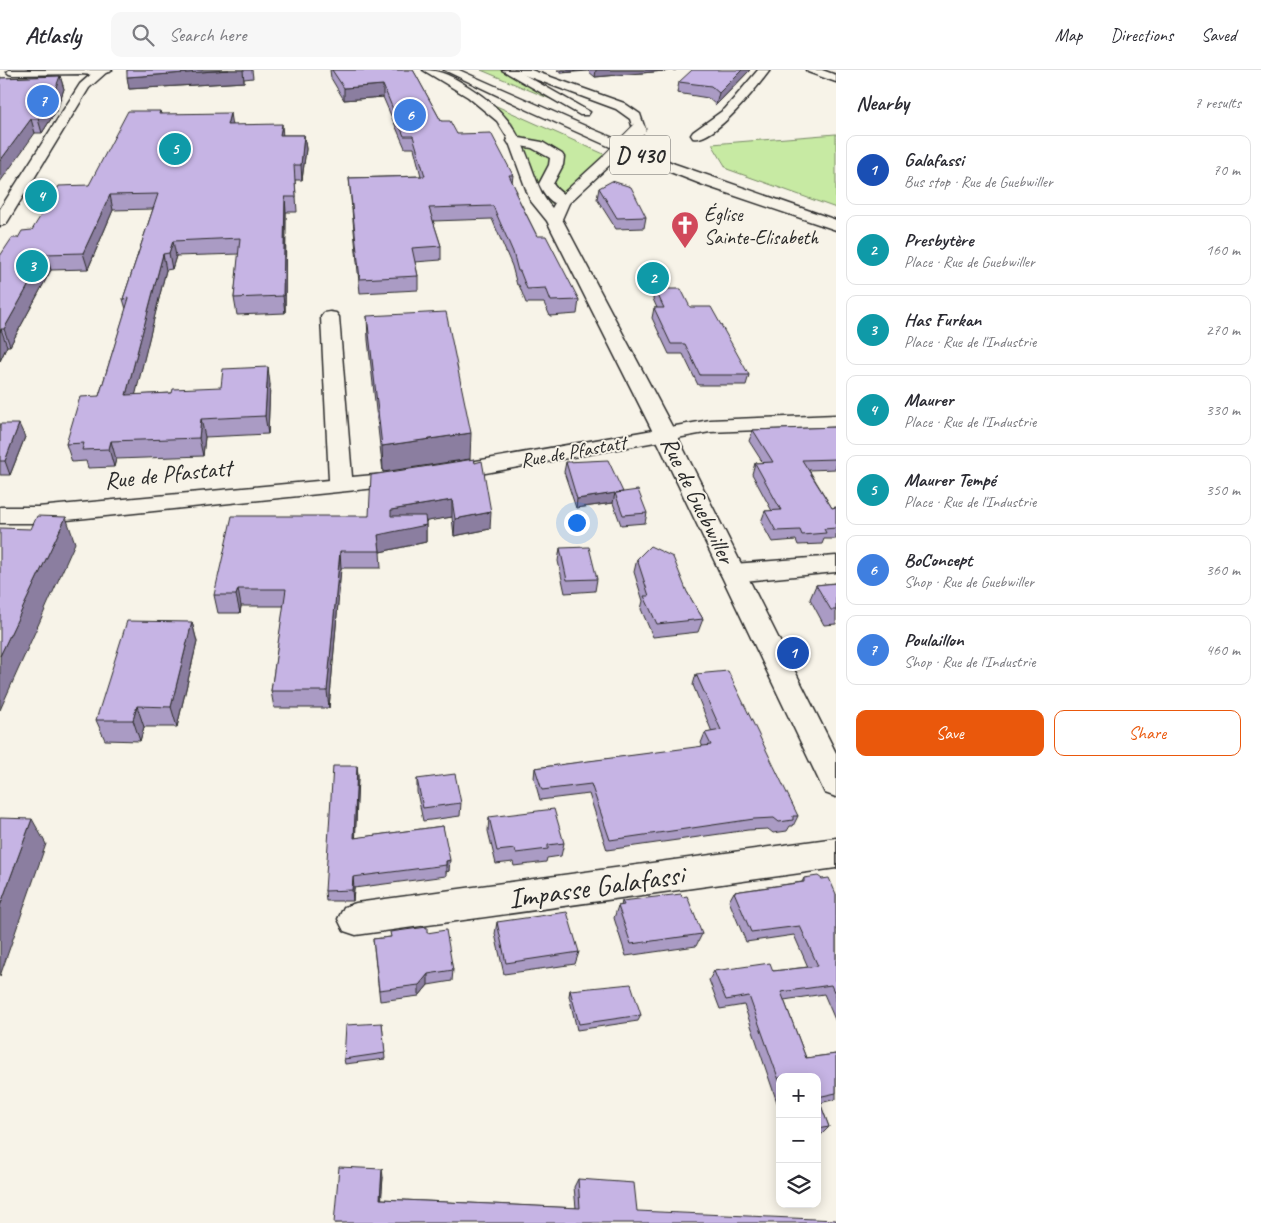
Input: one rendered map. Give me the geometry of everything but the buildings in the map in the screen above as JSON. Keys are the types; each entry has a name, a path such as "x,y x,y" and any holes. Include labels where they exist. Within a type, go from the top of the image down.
{"main road":[{"path":"0,73 36,70"},
{"name":"Rue de Guebwiller","path":"429,70 450,75 497,114 507,126 538,199 545,212 554,219 665,434 836,784"},
{"name":"D 430","path":"470,70 638,136 781,197 836,214"},
{"path":"508,70 599,120"},
{"path":"520,70 620,106 636,117 638,136"},
{"path":"698,136 729,112 764,70"},
{"path":"812,70 836,79"},
{"path":"12,72 81,75 104,71"},
{"path":"0,221 70,113 81,75"},
{"path":"450,75 561,131 683,181 767,211 836,230"},
{"name":"D 430","path":"450,75 663,164 744,195 836,225"},
{"path":"615,129 638,136"},
{"path":"554,219 563,201 609,159 638,136"},
{"path":"514,141 526,141 543,146 557,157 556,165 546,184 552,195 563,201"},
{"path":"330,317 341,484"},
{"name":"Rue de Pfastatt","path":"0,515 92,510 442,474 710,426 836,421"},
{"path":"733,573 836,564"},
{"name":"Impasse Galafassi","path":"356,920 836,853"}],"green space":[{"path":"481,70 501,70 572,108"},
{"path":"490,104 606,155 554,203 546,203 512,123"},
{"path":"836,134 836,208 727,169 712,144"}],"place":[{"name":"Poulaillon","path":"43,101"},
{"name":"BoConcept","path":"410,115"},
{"name":"Maurer Tempé","path":"175,149"},
{"name":"Maurer","path":"41,196"},
{"name":"Église Sainte-Elisabeth","path":"685,249"},
{"name":"Has Furkan","path":"32,266"},
{"name":"Presbytère","path":"653,278"},
{"name":"Galafassi","path":"793,653"}]}
